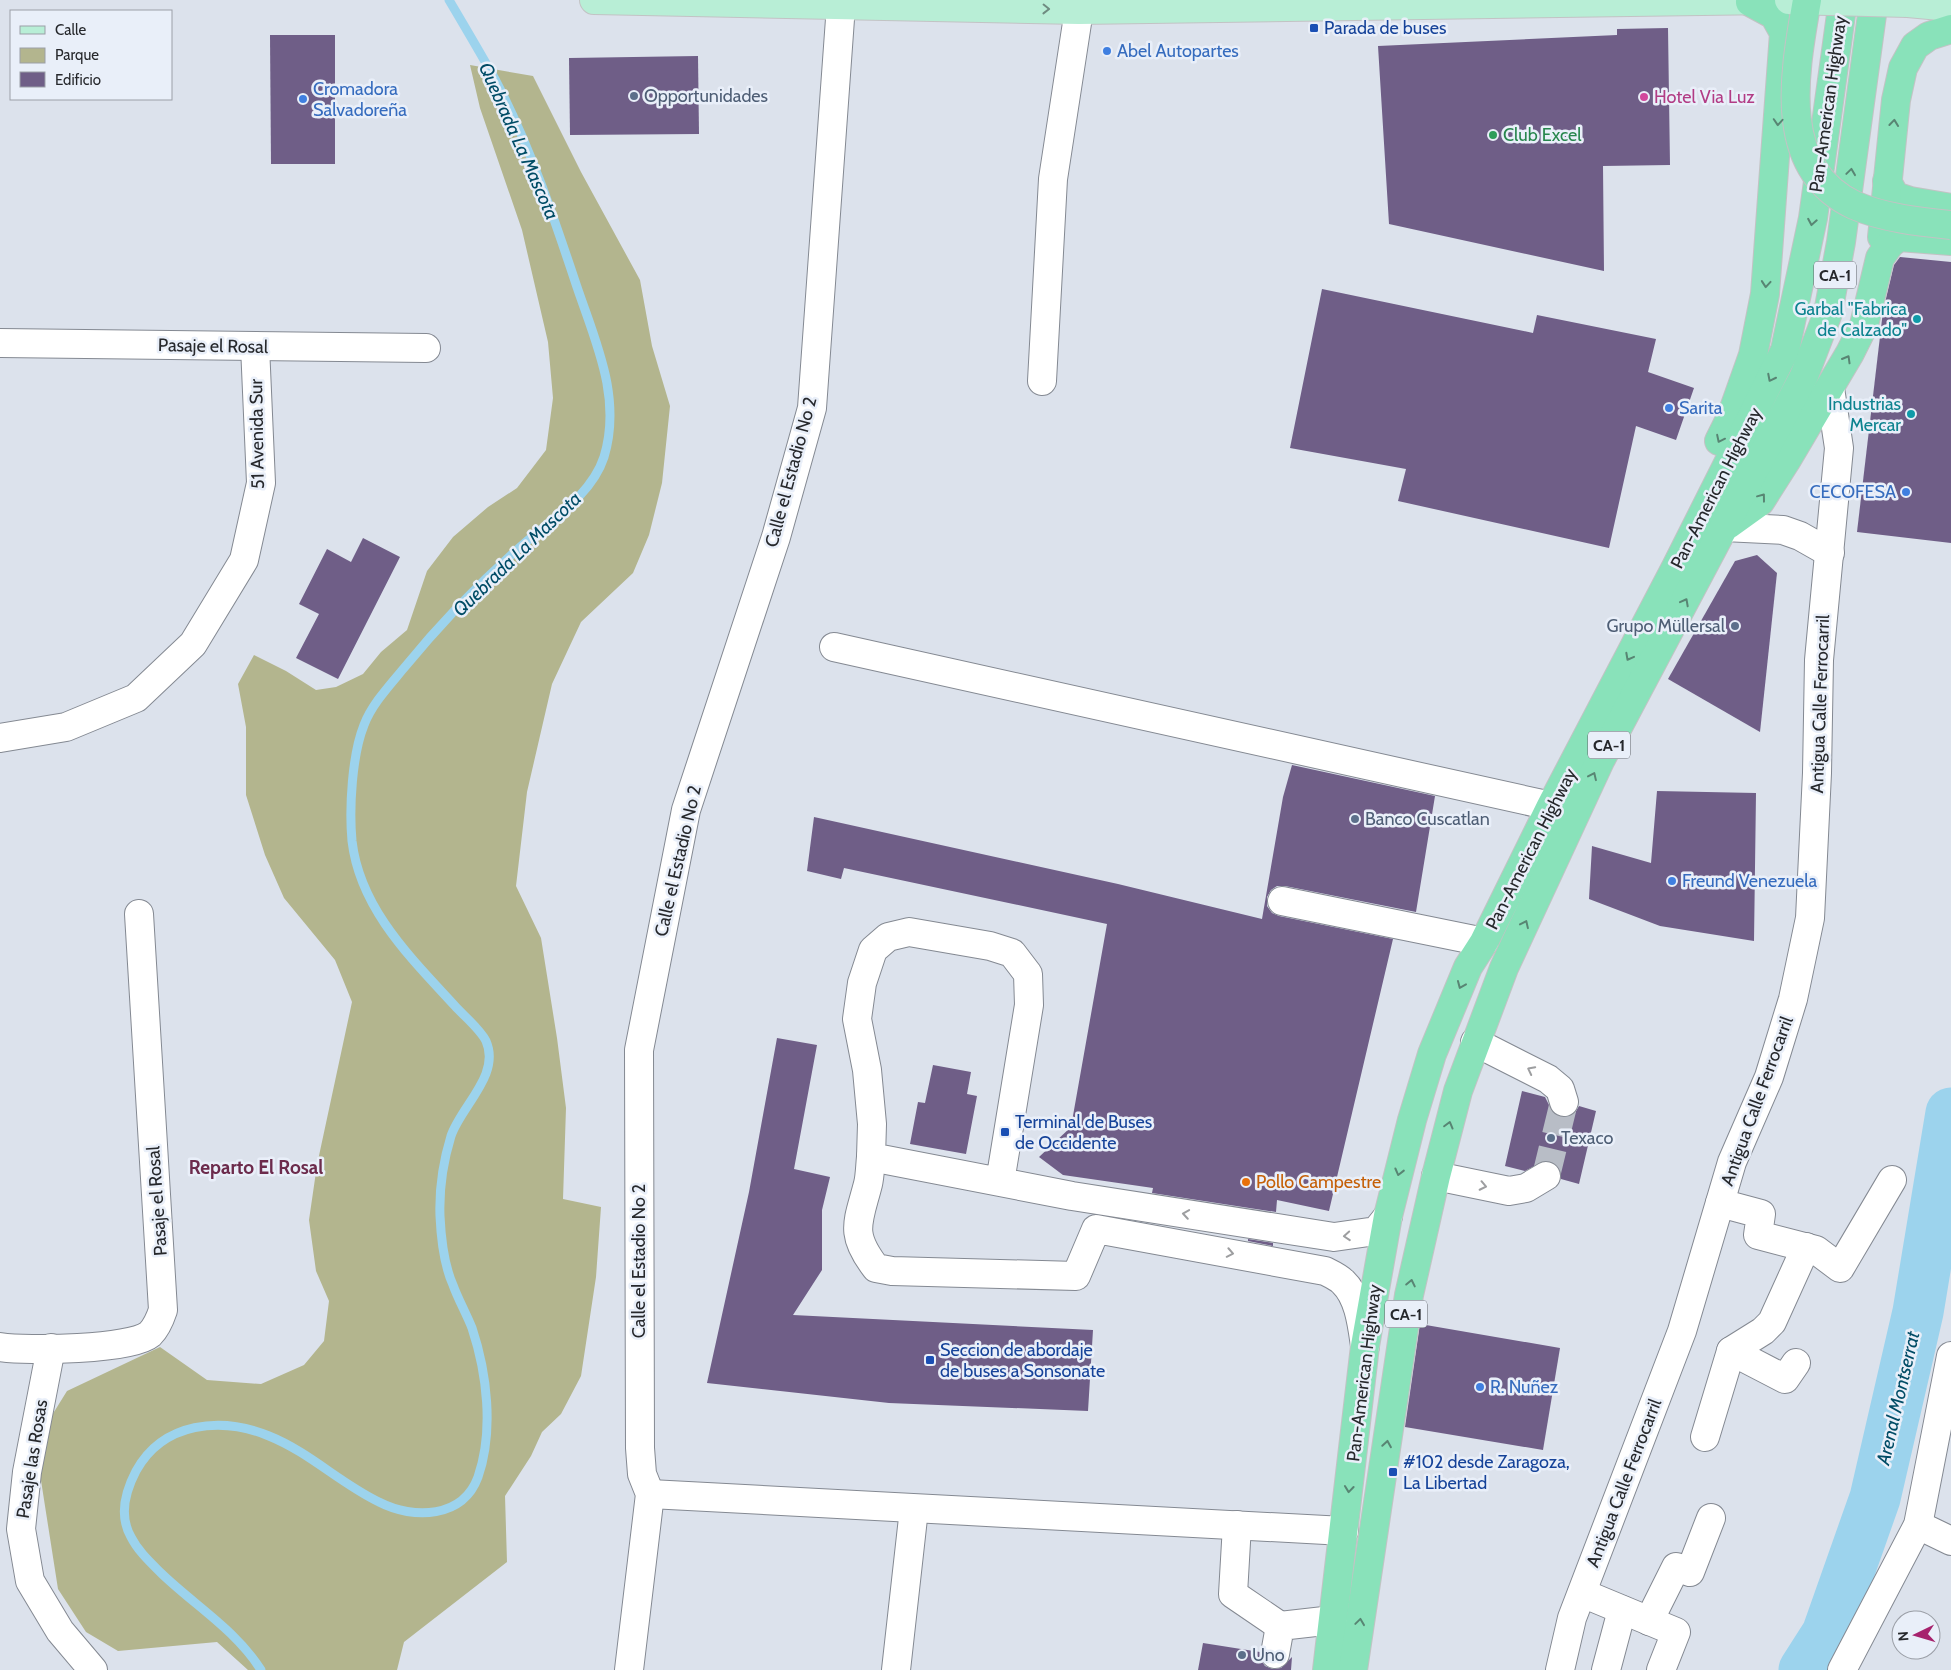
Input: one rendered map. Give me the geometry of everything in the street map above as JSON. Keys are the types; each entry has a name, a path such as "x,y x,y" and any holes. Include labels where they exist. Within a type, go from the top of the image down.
{"highway":[{"path":"1806,0 1797,90 1797,124 1800,142 1808,164 1831,190 1856,206 1898,217 1951,225"},
{"name":"Pan-American Highway","path":"1327,1670 1365,1346 1388,1216 1412,1120 1432,1054 1468,967 1484,942 1551,806 1676,568 1785,350 1813,218 1843,0"},
{"name":"Pan-American Highway","path":"1353,1670 1409,1295 1436,1176 1458,1091 1504,968 1600,760 1804,376 1828,313 1841,242 1874,0"},
{"path":"1676,568 1698,484 1731,417 1753,355 1765,294 1784,33 1762,1"},
{"path":"1724,527 1760,502 1830,388 1864,325 1880,258 1896,100 1903,68 1915,46 1929,36 1951,29"},
{"path":"1887,181 1895,196 1910,201 1951,208"},
{"path":"1880,258 1890,244 1899,237 1951,241"}],"main road":[{"path":"594,0 1079,10 1762,1"},
{"path":"1789,0 1908,3 1951,7"}],"street":[{"name":"Calle el Estadio No 2","path":"629,1670 650,1494 642,1474 640,1448 639,1050 686,810 776,537 812,408 841,5"},
{"path":"1042,381 1053,179 1079,10"},
{"name":"Pasaje el Rosal","path":"0,343 426,348"},
{"name":"51 Avenida Sur","path":"0,738 66,726 136,698 193,644 244,560 252,522 260,483 255,346"},
{"name":"Antigua Calle Ferrocarril","path":"1560,1670 1572,1618 1682,1331 1732,1162 1769,1077 1793,999 1810,918 1818,773 1819,660 1839,448 1830,388"},
{"path":"1724,527 1783,530 1800,536 1830,553"},
{"path":"834,647 1551,806"},
{"path":"1282,901 1484,942"},
{"name":"Pasaje el Rosal","path":"0,1347 51,1348 121,1345 149,1334 158,1322 163,1310 139,914"},
{"path":"1000,1182 1029,1005 1028,974 1012,953 990,946 910,932 888,937 873,950 862,983 857,1020 870,1097 872,1124 868,1184 860,1206 858,1234 864,1252 876,1268 892,1271 1076,1276 1096,1229 1325,1271 1342,1281 1353,1296 1359,1314 1365,1346"},
{"path":"1475,1042 1548,1079 1560,1089 1564,1102"},
{"path":"870,1157 1072,1196 1334,1237 1376,1231 1388,1216"},
{"path":"1436,1176 1509,1191 1526,1188 1546,1176"},
{"path":"1720,1203 1761,1214 1758,1235 1816,1250 1840,1268 1892,1180"},
{"path":"1705,1436 1731,1351 1763,1331 1772,1322 1806,1247"},
{"name":"Pasaje las Rosas","path":"51,1348 27,1472 21,1529 30,1581 60,1631 93,1670"},
{"path":"1731,1351 1785,1379 1796,1363"},
{"path":"1842,1670 1918,1525 1951,1356"},
{"path":"650,1494 914,1510 1344,1531"},
{"path":"896,1670 914,1510"},
{"path":"1649,1621 1676,1567 1690,1572 1711,1518"},
{"path":"1918,1525 1951,1541"},
{"path":"1237,1526 1233,1594 1280,1626 1333,1620"},
{"path":"1582,1593 1676,1632 1661,1670"},
{"path":"1606,1670 1622,1610"},
{"path":"1275,1654 1280,1626"}],"green space":[{"path":"470,65 533,76 581,172 640,280 652,346 670,406 662,483 649,535 633,573 581,622 552,684 527,792 516,886 541,938 557,1038 566,1108 563,1199 601,1207 596,1277 581,1376 561,1414 542,1432 531,1456 505,1496 507,1562 404,1642 397,1670 248,1670 217,1642 118,1651 86,1632 58,1589 40,1474 49,1420 67,1391 160,1347 207,1380 261,1384 304,1365 324,1341 329,1301 316,1271 309,1220 317,1165 352,1002 335,960 284,898 265,855 246,795 246,727 238,684 254,655 286,671 316,690 336,687 363,674 381,652 407,630 427,571 453,537 488,507 517,488 546,450 553,398 548,342 522,230 480,108"}],"building":[{"name":"Club Excel","path":"1668,28 1670,165 1603,166 1604,271 1389,224 1378,46 1617,35 1617,29"},
{"name":"Cromadora Salvadoreña","path":"270,35 335,35 335,164 271,164"},
{"name":"Opportunidades","path":"698,56 699,134 570,135 569,58"},
{"path":"1900,257 1951,262 1951,543 1857,532 1883,311 1894,265"},
{"path":"1322,289 1533,333 1537,315 1656,339 1648,372 1694,388 1676,440 1636,426 1609,548 1398,501 1406,469 1290,448"},
{"path":"363,538 400,557 338,679 296,658 319,614 299,604 327,549 351,562"},
{"name":"Grupo Müllersal","path":"1757,555 1777,573 1760,732 1668,679 1735,561"},
{"path":"1292,765 1435,796 1416,912 1285,886 1277,886 1271,890 1267,897 1267,906 1272,913 1279,916 1393,939 1329,1211 1277,1200 1276,1212 1152,1193 1153,1188 1063,1175 1039,1157 1071,1127 1107,924 844,868 841,879 807,871 814,817 1118,884 1262,919 1283,797"},
{"name":"Freund Venezuela","path":"1657,791 1756,793 1754,941 1660,926 1589,899 1592,846 1651,863"},
{"path":"777,1038 817,1045 794,1169 830,1177 822,1210 822,1270 793,1315 1093,1330 1088,1411 889,1403 707,1383 749,1192"},
{"path":"933,1065 971,1072 967,1094 977,1096 966,1154 910,1144 918,1102 925,1103"},
{"name":"Texaco","path":"1522,1091 1545,1097 1553,1113 1560,1117 1569,1117 1575,1113 1579,1106 1596,1111 1579,1184 1561,1179 1559,1168 1554,1163 1546,1160 1525,1171 1505,1166"},
{"path":"1248,1239 1273,1243 1273,1246 1248,1241"},
{"name":"R. Nuñez","path":"1420,1324 1560,1348 1543,1450 1405,1427"},
{"name":"Uno","path":"1203,1643 1260,1652 1261,1660 1265,1666 1273,1669 1281,1668 1292,1657 1291,1670 1198,1670"}],"waterway":[{"name":"Quebrada La Mascota","path":"261,1670 227,1630 174,1585 141,1552 127,1529 124,1512 126,1496 136,1471 147,1455 161,1442 177,1433 213,1425 232,1426 269,1436 298,1451 365,1495 393,1508 407,1511 422,1513 436,1512 449,1508 461,1501 471,1491 478,1477 486,1441 487,1402 485,1383 472,1328 447,1269 440,1224 440,1195 442,1175 451,1136 484,1078 489,1054 486,1041 480,1032 405,951 390,931 365,889 357,866 352,841 351,798 354,766 360,737 367,717 382,695 462,602 510,556 571,504 591,483 604,457 609,435 610,413 608,392 599,350 531,157 496,81 449,0"},
{"name":"Arenal Montserrat","path":"1804,1670 1827,1634 1875,1498 1918,1312 1951,1113"}],"tunnel":[{"path":"1546,1176 1564,1102"}],"place":[{"name":"Parada de buses","path":"1314,28"},
{"name":"Abel Autopartes","path":"1107,51"},
{"name":"Opportunidades","path":"634,96"},
{"name":"Hotel Via Luz","path":"1644,97"},
{"name":"Cromadora Salvadoreña","path":"303,99"},
{"name":"Club Excel","path":"1493,135"},
{"name":"Garbal \"Fabrica de Calzado\"","path":"1917,319"},
{"name":"Sarita","path":"1669,408"},
{"name":"Industrias Mercar","path":"1911,414"},
{"name":"CECOFESA","path":"1906,492"},
{"name":"Grupo Müllersal","path":"1735,626"},
{"name":"Banco Cuscatlan","path":"1355,819"},
{"name":"Freund Venezuela","path":"1672,881"},
{"name":"Terminal de Buses de Occidente","path":"1005,1132"},
{"name":"Texaco","path":"1551,1138"},
{"name":"Pollo Campestre","path":"1246,1182"},
{"name":"Seccion de abordaje de buses a Sonsonate","path":"930,1360"},
{"name":"R. Nuñez","path":"1480,1387"},
{"name":"#102 desde Zaragoza, La Libertad","path":"1393,1472"},
{"name":"Uno","path":"1242,1655"}],"district":[{"name":"Reparto El Rosal","path":"256,1167"}]}
